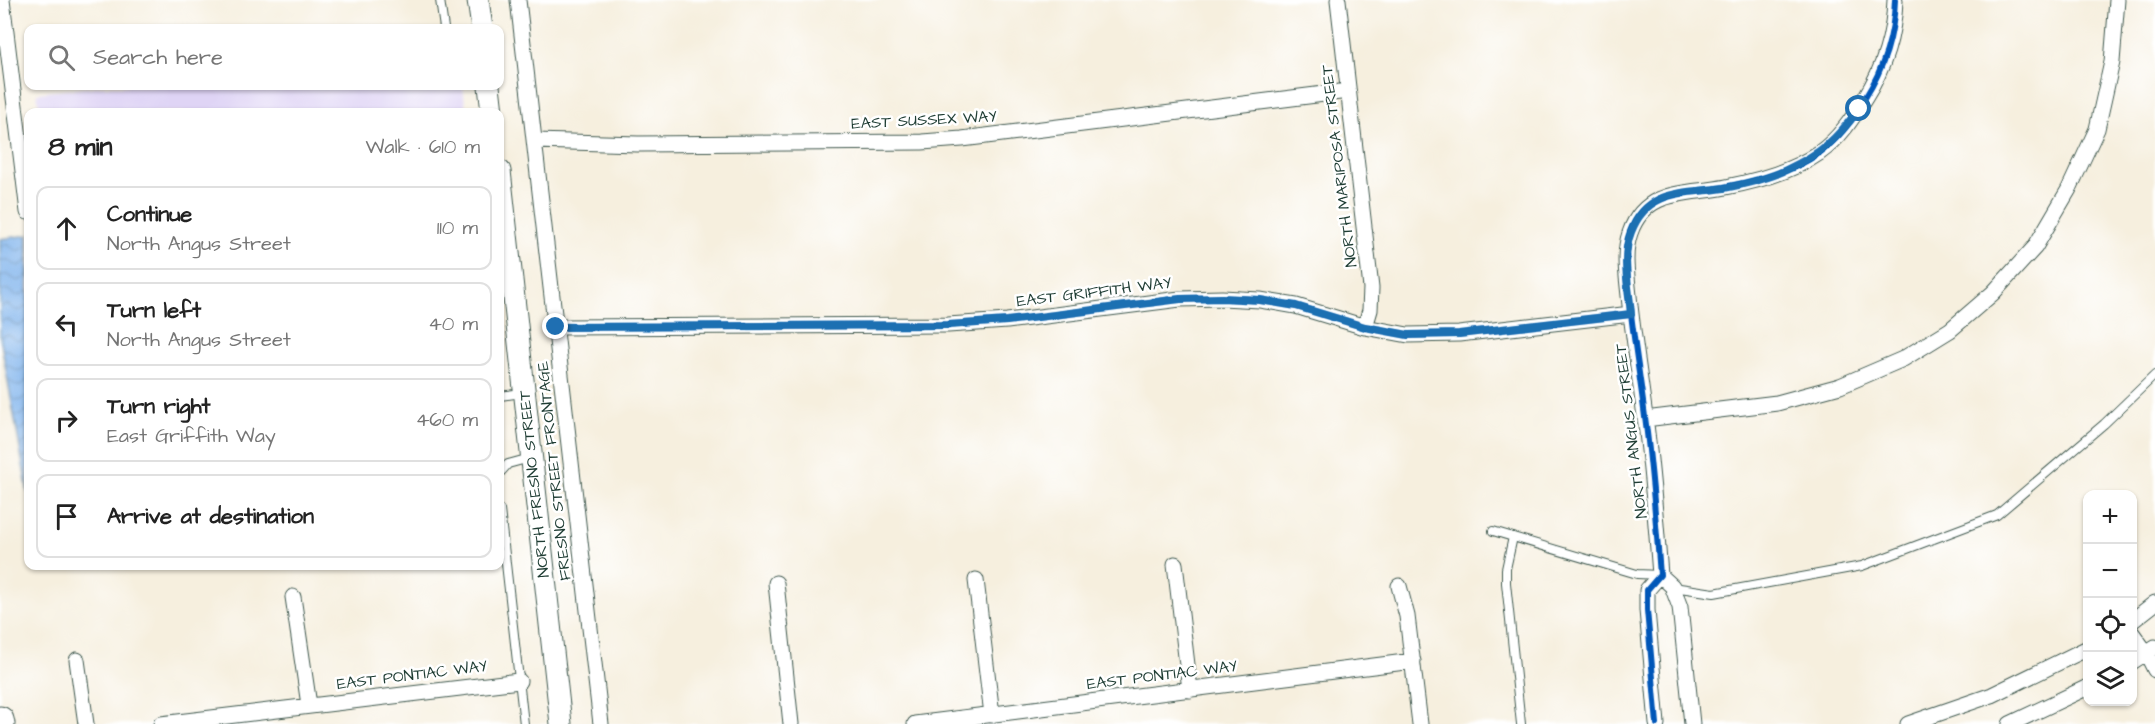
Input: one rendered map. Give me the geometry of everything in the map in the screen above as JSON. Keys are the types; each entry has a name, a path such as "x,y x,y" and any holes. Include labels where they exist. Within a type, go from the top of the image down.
{"main road":[{"path":"478,0 481,24"},
{"path":"489,90 492,108"},
{"name":"NORTH FRESNO STREET","path":"504,245 532,457 561,724"}],"street":[{"path":"2,0 24,179"},
{"name":"FRESNO STREET FRONTAGE","path":"519,0 601,724"},
{"name":"NORTH MARIPOSA STREET","path":"1338,0 1371,288 1370,309 1365,327"},
{"name":"NORTH ANGUS STREET","path":"1660,575 1626,258 1630,232 1641,213 1660,198 1678,192 1723,188 1756,181 1785,171 1819,153 1841,134 1874,84 1888,53 1895,18 1895,0"},
{"path":"1645,419 1777,403 1840,386 1903,358 1950,330 1993,293 2035,247 2069,189 2097,129 2112,62 2117,0"},
{"name":"EAST SUSSEX WAY","path":"535,141 638,144 922,142 1348,91"},
{"name":"EAST GRIFFITH WAY","path":"556,327 948,325 1007,321 1180,299 1222,298 1260,300 1296,306 1365,327 1408,335 1459,334 1631,314"},
{"path":"1175,564 1190,690"},
{"path":"1658,724 1647,590 1660,575 1672,586 1680,607 1692,724"},
{"path":"976,580 992,715"},
{"path":"776,583 791,724"},
{"path":"1399,586 1407,616 1420,724"},
{"path":"293,597 309,705"},
{"path":"2137,618 2155,603"},
{"path":"2137,637 2151,650 2155,670"},
{"path":"1915,723 1992,695 2083,650"},
{"path":"2137,659 2151,650"},
{"path":"77,660 86,724"},
{"name":"EAST PONTIAC WAY","path":"915,724 1413,661"},
{"name":"EAST PONTIAC WAY","path":"161,724 519,681"},
{"path":"2010,724 2083,689"}],"lane":[{"path":"440,0 443,24"},
{"path":"1672,586 1714,593 1862,566 1997,515 2104,424 2155,375"},
{"path":"504,396 524,393"},
{"path":"504,470 514,462 532,457"},
{"path":"1493,531 1637,574 1660,575"},
{"path":"1512,537 1506,569 1506,583 1521,724"},
{"path":"504,546 524,724"}],"shaded area":[{"path":"65,90 463,90 466,108 39,108 37,93"}],"water":[{"path":"24,236 24,471 0,337 0,239"}],"cycle path":[{"path":"1657,724 1647,590 1660,575 1650,456 1627,272 1626,256 1630,233 1637,218 1658,200 1774,175 1809,160 1826,147 1850,120 1878,75 1890,39 1895,0"},
{"path":"556,327 948,325 1007,321 1180,299 1222,298 1260,300 1296,306 1365,327 1408,335 1459,334 1631,314"}],"route":[{"path":"556,327 948,325 1007,321 1180,299 1222,298 1260,300 1296,306 1365,327 1408,335 1459,334 1631,314 1626,258 1630,232 1641,213 1660,198 1678,192 1723,188 1756,181 1785,171 1819,153 1841,134 1859,109"}]}
